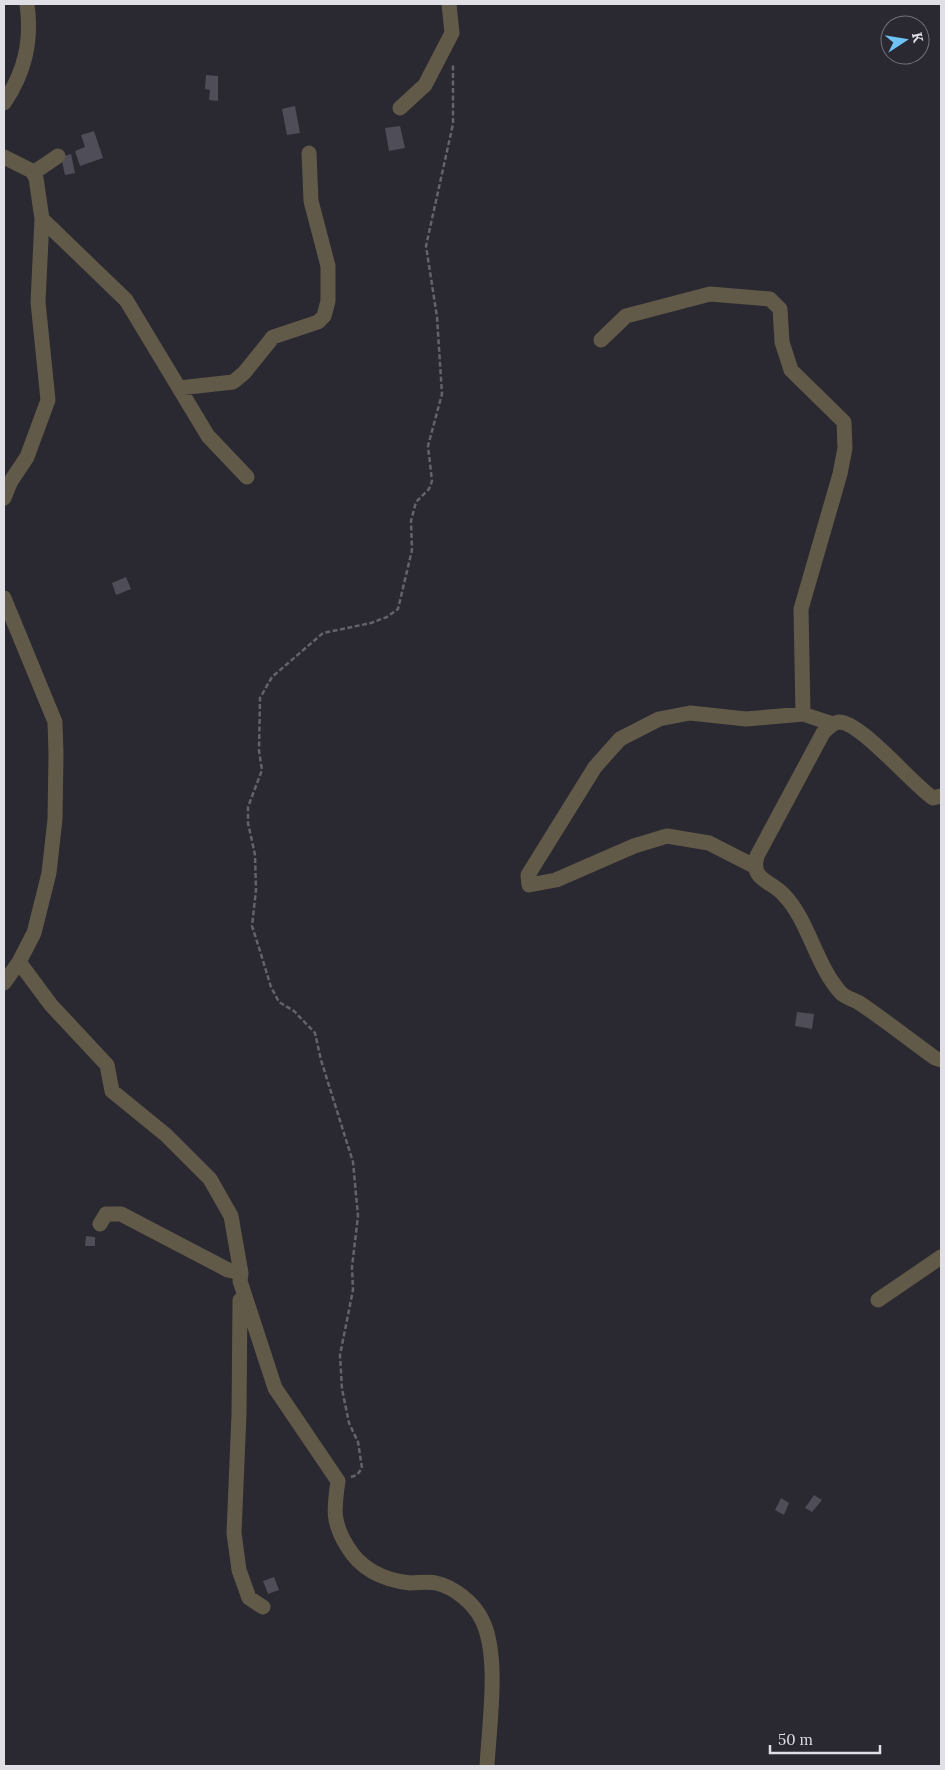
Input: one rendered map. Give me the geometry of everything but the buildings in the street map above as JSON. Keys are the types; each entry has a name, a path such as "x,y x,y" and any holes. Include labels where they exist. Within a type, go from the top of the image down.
{"street":[{"path":"4,103 15,86 24,62 30,28 27,4"},
{"path":"400,108 425,85 452,33 449,4"},
{"path":"179,388 233,382 244,373 273,337 318,322 324,316 328,301 328,266 311,201 309,153"},
{"path":"33,173 58,156"},
{"path":"4,157 33,173 36,178 42,219 38,302 48,400 27,457 4,498"},
{"path":"42,219 126,300 208,436 247,477"},
{"path":"601,340 626,316 710,294 770,299 780,309 782,342 791,370 844,422 844,448 840,474 801,609 803,714"},
{"path":"4,598 28,653 54,722 56,754 55,819 49,873 34,933 19,962 4,983"},
{"path":"754,866 709,843 668,836 634,846 556,880 529,885 528,875 594,767 620,739 659,719 690,713 746,719 803,714 833,724"},
{"path":"941,796 933,798 920,789 893,760 856,729 841,722 833,724 823,733 757,856 754,866 757,874 784,894 818,956 842,994 860,1004 935,1058 941,1060"},
{"path":"19,962 51,1005 107,1065 112,1091 166,1135 210,1179 231,1216 240,1277 241,1324 234,1533 239,1570 249,1598 263,1607"},
{"path":"100,1224 106,1214 121,1214 240,1277 274,1388 338,1481 334,1511 338,1531 353,1557 366,1569 384,1578 410,1583 434,1583 449,1587 474,1606 482,1619 489,1637 492,1683 487,1766"},
{"path":"878,1300 941,1257"}],"path":[{"path":"338,1481 357,1476 362,1468 358,1442 349,1423 342,1389 340,1355 353,1290 352,1267 358,1216 354,1162 315,1033 294,1011 279,1002 271,987 252,926 256,890 255,854 248,823 248,807 262,770 259,751 260,698 272,677 323,633 371,623 387,617 398,609 412,550 412,520 416,502 429,489 432,481 428,446 442,394 442,367 437,318 426,246 453,124 453,60"}]}
